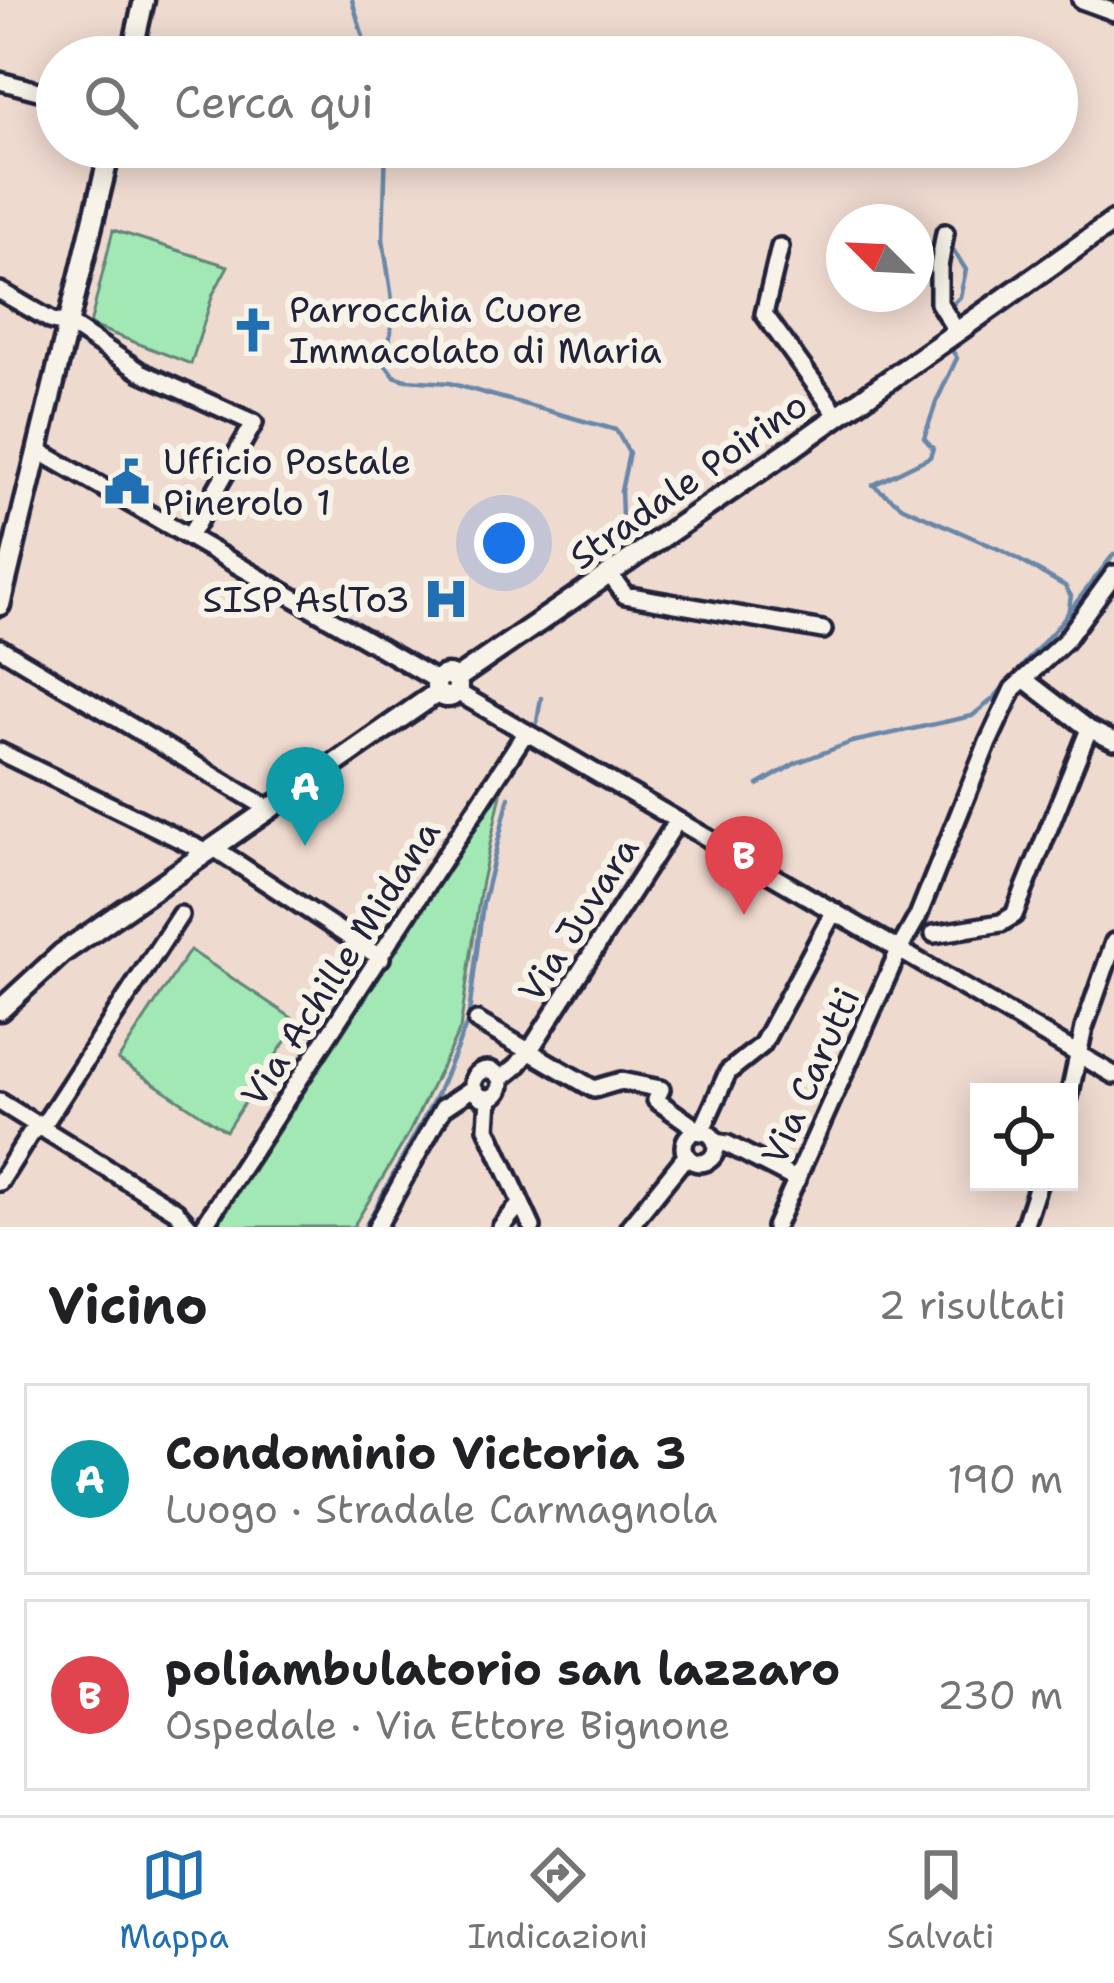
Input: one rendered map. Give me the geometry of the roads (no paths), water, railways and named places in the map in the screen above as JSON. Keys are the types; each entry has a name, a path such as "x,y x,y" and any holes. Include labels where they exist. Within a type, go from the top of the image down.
{"main road":[{"path":"136,36 144,0"},
{"path":"0,605 106,168"},
{"name":"Stradale Poirino","path":"0,1010 62,953 1114,221"}],"street":[{"path":"1081,0 1114,12"},
{"path":"0,81 36,90"},
{"path":"945,233 939,303 948,335"},
{"name":"Stradale Poirino","path":"780,247 764,314 838,416"},
{"path":"0,291 52,321 69,324 141,372 254,423 190,537"},
{"path":"39,451 1114,1075"},
{"path":"609,573 625,596 823,630"},
{"name":"Via Carutti","path":"775,1227 899,948 918,916 1000,714 1013,689 1065,641 1114,574"},
{"path":"0,648 269,809"},
{"path":"1024,680 1089,729 1114,741"},
{"path":"934,934 1001,923 1014,915 1089,729"},
{"name":"Via Achille Midana","path":"203,1227 526,732"},
{"path":"0,752 211,850 381,958"},
{"name":"Via Juvara","path":"501,1078 530,1050 677,821"},
{"path":"686,1156 699,1163 709,1161 715,1153 708,1137 728,1072 762,1045 835,911"},
{"path":"0,1182 37,1125 48,1118 180,915"},
{"path":"1072,1083 1084,1028 1114,942"},
{"name":"Via Juvara","path":"477,1021 594,1089 621,1081 661,1089 656,1100 708,1137"},
{"path":"490,1070 501,1078 500,1091 488,1098 473,1088 480,1071 490,1070"},
{"path":"377,1227 443,1108 473,1088"},
{"path":"488,1098 488,1128 532,1227"},
{"path":"0,1102 176,1211 190,1227"},
{"path":"686,1156 688,1137 708,1137 797,1180"},
{"path":"629,1227 686,1156"},
{"path":"1024,1227 1037,1191"},
{"path":"501,1227 521,1203"}],"waterway":[{"path":"352,0 363,36"},
{"path":"385,168 383,239 392,299 384,363 394,376 449,383 616,430 629,453 612,554 581,579"},
{"path":"950,307 960,297 966,270 954,251"},
{"path":"950,347 957,358 924,438 933,448 930,457 873,485 903,507 1003,551 1065,586 1071,596 1068,614"},
{"path":"758,785 796,763 852,742 972,716 1058,626 1114,554"},
{"path":"537,722 541,698"},
{"path":"365,1227 438,1092 468,1021 483,903 509,797"}],"place":[{"name":"Parrocchia Cuore Immacolato di Maria","path":"253,330"},
{"name":"Ufficio Postale Pinerolo 1","path":"127,482"},
{"name":"SISP AslTo3","path":"446,599"},
{"name":"Condominio Victoria 3","path":"305,846"},
{"name":"poliambulatorio san lazzaro","path":"744,915"}]}
